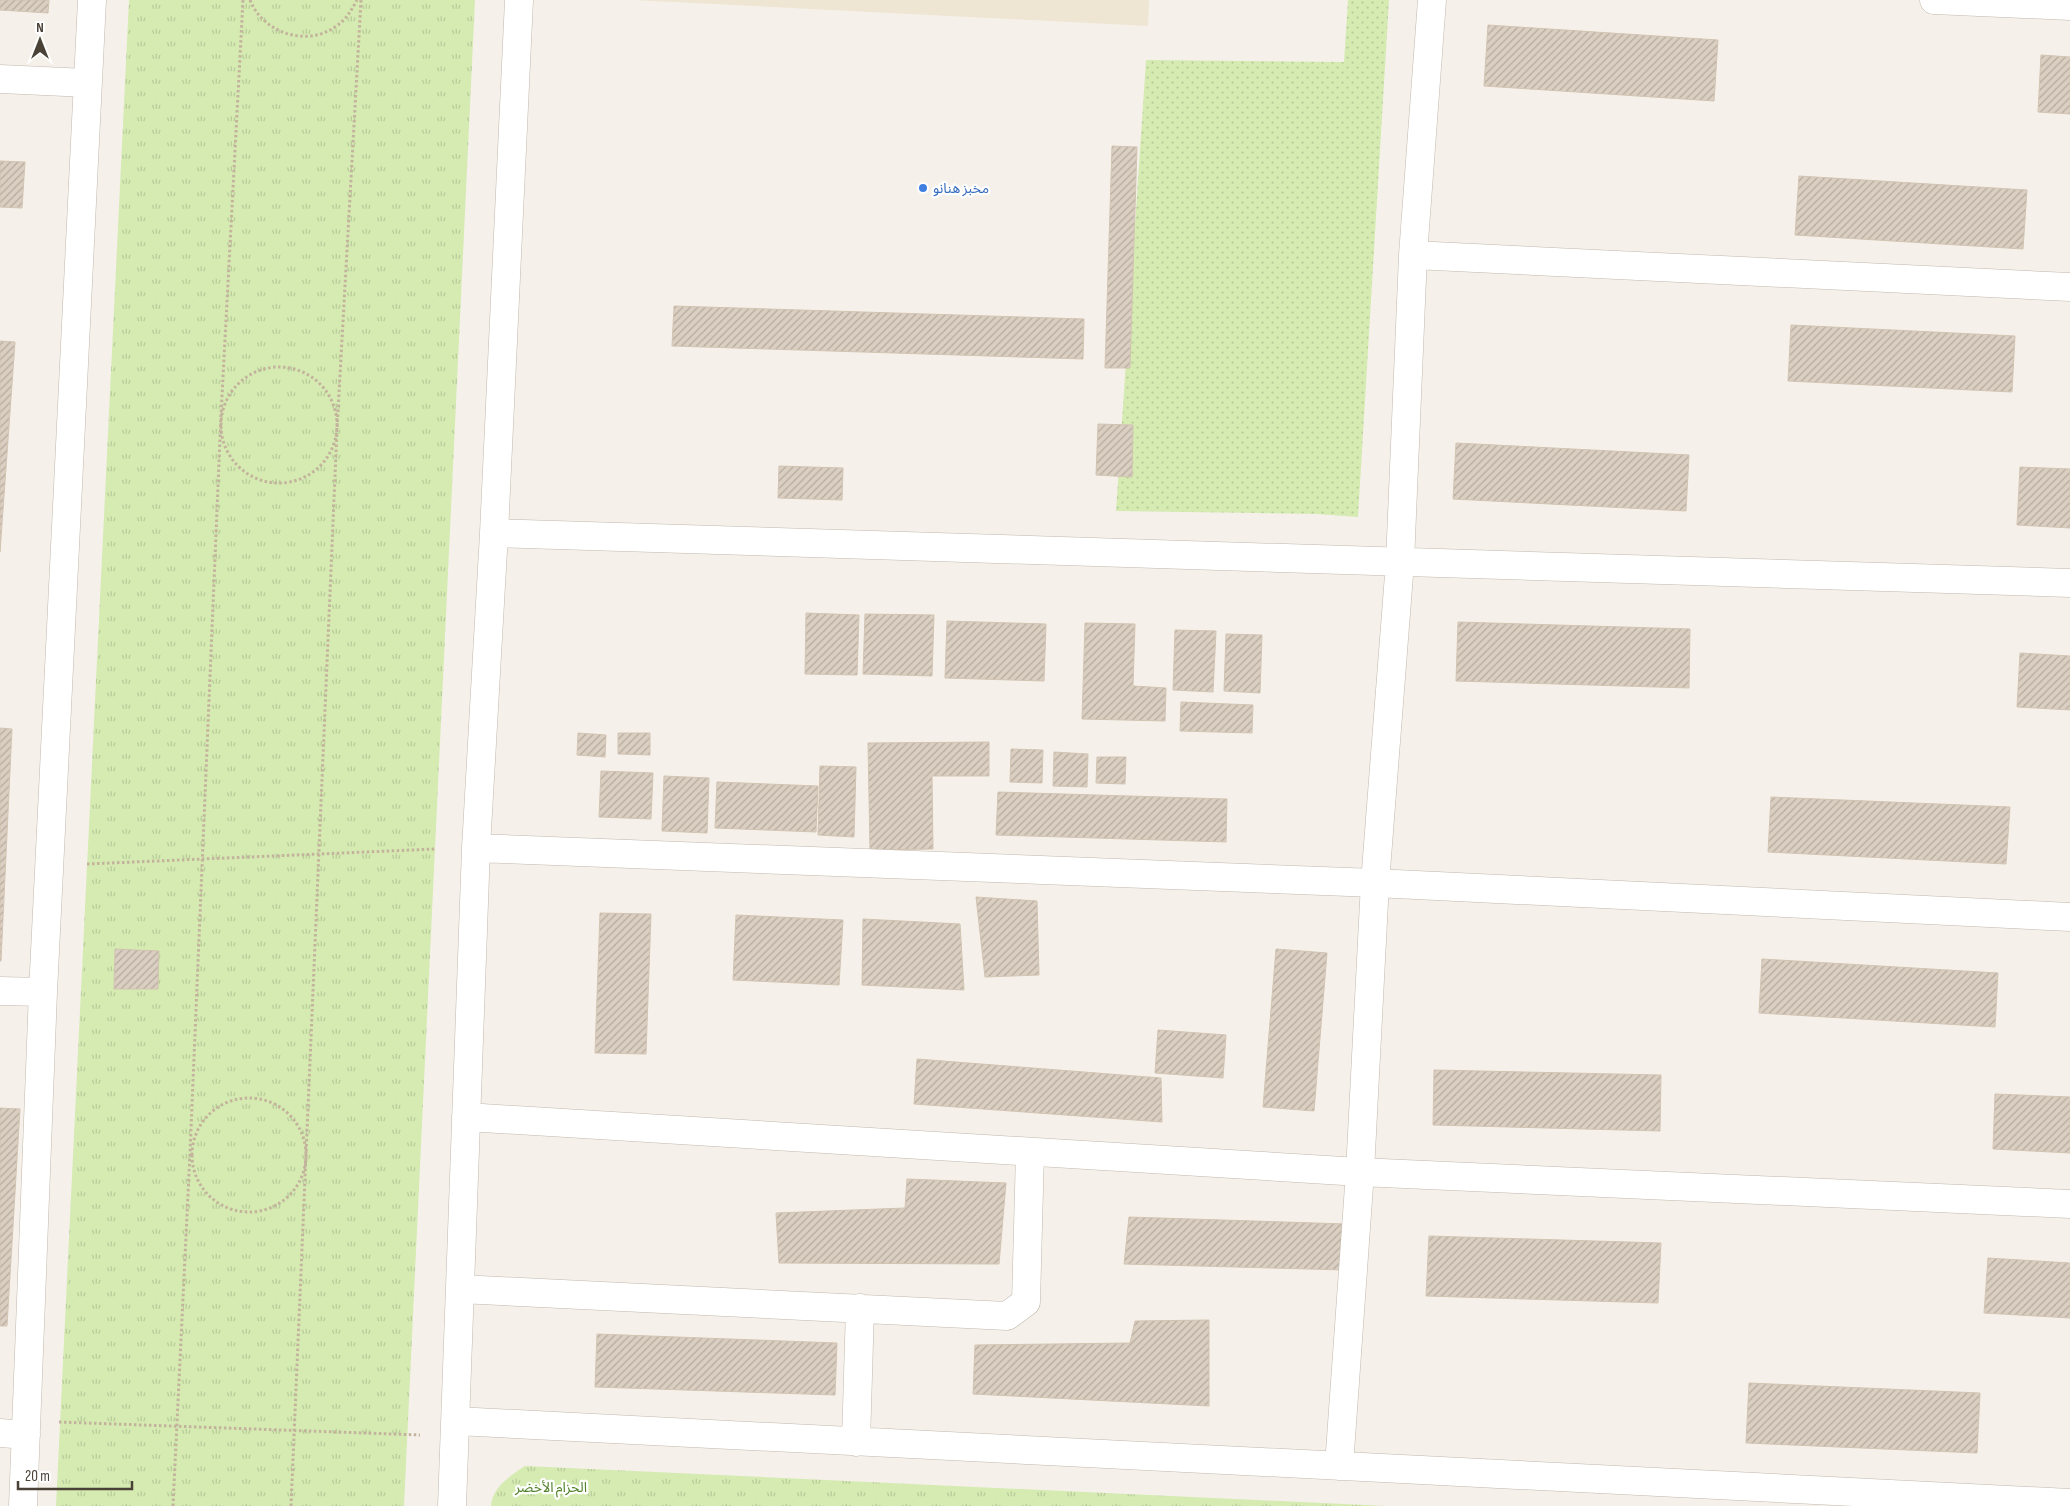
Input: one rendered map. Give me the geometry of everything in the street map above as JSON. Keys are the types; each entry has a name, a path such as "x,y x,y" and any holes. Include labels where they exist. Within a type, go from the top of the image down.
{"street":[{"path":"23,1506 17,1430 43,992 92,0"},
{"path":"452,1506 476,848 494,533 519,0"},
{"path":"1339,1466 1360,1172 1375,883 1400,562 1413,255 1432,0"},
{"path":"1934,0 2070,6"},
{"path":"0,79 87,83"},
{"path":"1413,255 2070,287"},
{"path":"494,533 2070,583"},
{"path":"476,848 1375,883 2070,917"},
{"path":"0,991 43,992"},
{"path":"466,1117 1360,1172 2070,1204"},
{"path":"460,1290 1007,1316 1026,1302 1030,1152"},
{"path":"856,1442 860,1308"},
{"path":"456,1429 856,1442 2070,1503"}],"path":[{"path":"173,1506 221,415 244,0"},
{"path":"250,0 253,8 266,22 281,32 299,36 318,35 335,28 349,16 359,0"},
{"path":"291,1506 337,429 359,0"},
{"path":"276,366 296,369 314,378 328,392 336,410 337,429 333,448 323,463 308,476 291,482 272,482 254,477 239,467 228,452 221,434 221,415 228,397 240,381 257,371 276,366"},
{"path":"87,864 435,849"},
{"path":"250,1098 268,1101 284,1110 291,1117 297,1124 304,1139 306,1158 302,1177 292,1194 276,1206 256,1213 236,1212 218,1204 203,1191 194,1173 190,1153 194,1136 203,1120 216,1108 233,1100 250,1098"},
{"path":"17,1430 177,1426 294,1431 456,1429"}],"shaded area":[{"path":"633,0 1149,0 1148,26"}],"green space":[{"path":"129,0 475,0 404,1506 56,1506"},
{"path":"1348,0 1389,0 1358,517 1317,514 1116,511 1146,60 1344,62"},
{"name":"الحزام الأخضر","path":"525,1466 1386,1506 491,1506 492,1499 498,1488"}],"building":[{"path":"0,0 49,0 48,13 0,10"},
{"path":"1488,25 1718,40 1714,101 1484,86"},
{"path":"2041,55 2070,57 2070,114 2038,112"},
{"path":"1112,146 1137,147 1130,368 1105,368"},
{"path":"0,161 25,162 22,208 0,207"},
{"path":"1799,176 2027,190 2023,249 1795,235"},
{"path":"674,306 1084,319 1083,359 672,346"},
{"path":"1791,325 2015,336 2012,392 1788,381"},
{"path":"0,341 15,342 0,552"},
{"path":"1098,424 1133,425 1132,477 1096,475"},
{"path":"1456,443 1689,455 1686,511 1453,499"},
{"path":"779,466 843,468 842,500 778,498"},
{"path":"2020,467 2070,469 2070,528 2017,525"},
{"path":"806,613 859,615 857,675 805,674"},
{"path":"865,614 934,615 932,676 863,674"},
{"path":"947,621 1046,624 1044,681 945,678"},
{"path":"1458,622 1690,629 1689,688 1456,681"},
{"path":"1085,623 1135,624 1133,686 1166,688 1165,721 1082,719"},
{"path":"1175,630 1216,631 1213,692 1173,690"},
{"path":"1226,634 1262,635 1260,693 1224,691"},
{"path":"2020,653 2070,656 2070,710 2017,707"},
{"path":"1181,702 1253,705 1252,733 1180,731"},
{"path":"0,728 12,729 1,961 0,961"},
{"path":"578,733 606,735 605,757 577,755"},
{"path":"618,733 650,733 650,755 618,754"},
{"path":"989,742 989,776 932,776 933,849 870,850 868,743"},
{"path":"1011,749 1043,750 1042,783 1010,782"},
{"path":"1054,752 1088,754 1087,787 1053,786"},
{"path":"1097,757 1126,757 1125,784 1096,783"},
{"path":"820,766 856,767 854,837 818,835"},
{"path":"601,771 653,773 651,819 599,817"},
{"path":"664,776 709,778 707,833 662,831"},
{"path":"717,782 818,786 816,832 715,828"},
{"path":"998,792 1227,799 1226,842 996,835"},
{"path":"1771,797 2010,807 2006,864 1768,852"},
{"path":"976,897 1037,901 1039,975 985,977"},
{"path":"600,913 651,914 646,1054 595,1053"},
{"path":"736,915 843,920 839,985 733,980"},
{"path":"863,919 960,924 964,990 862,985"},
{"path":"115,949 159,951 158,989 114,989"},
{"path":"1276,949 1327,953 1314,1111 1263,1107"},
{"path":"1762,959 1998,973 1995,1027 1759,1013"},
{"path":"1158,1030 1226,1035 1223,1078 1155,1073"},
{"path":"917,1059 1161,1078 1162,1122 914,1104"},
{"path":"1434,1070 1661,1075 1660,1131 1433,1125"},
{"path":"1995,1094 2070,1097 2070,1153 1993,1149"},
{"path":"0,1108 20,1109 7,1326 0,1326"},
{"path":"907,1179 1006,1183 999,1264 779,1263 776,1213 905,1208"},
{"path":"1129,1217 1346,1224 1344,1270 1124,1264"},
{"path":"1429,1236 1661,1243 1658,1303 1426,1296"},
{"path":"1988,1258 2070,1263 2070,1318 1984,1313"},
{"path":"1209,1320 1209,1406 973,1394 975,1345 1130,1343 1135,1321"},
{"path":"597,1334 837,1343 835,1395 595,1387"},
{"path":"1749,1383 1980,1393 1977,1453 1746,1443"}],"place":[{"name":"مخبز هنانو","path":"923,188"}]}
